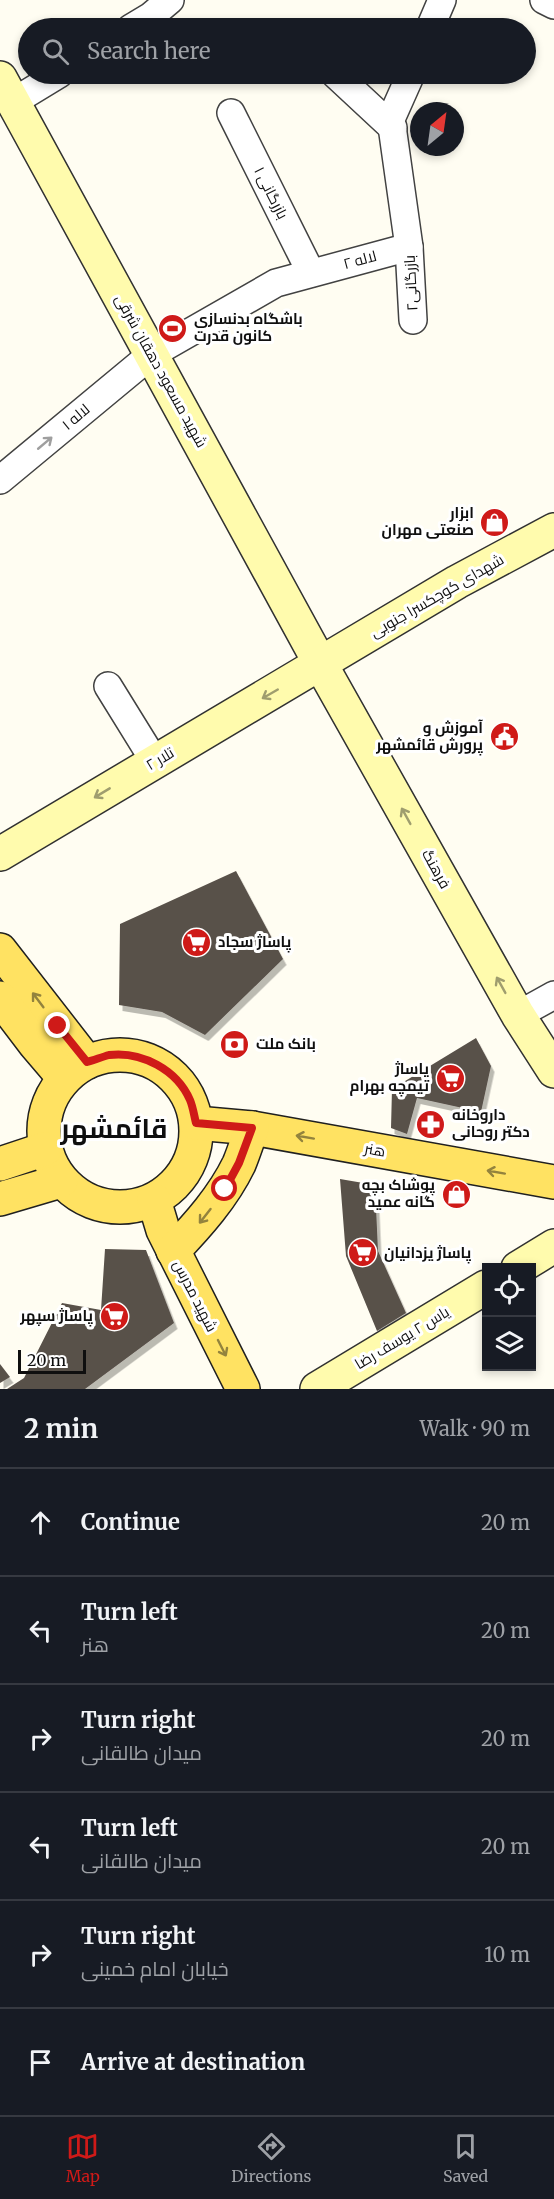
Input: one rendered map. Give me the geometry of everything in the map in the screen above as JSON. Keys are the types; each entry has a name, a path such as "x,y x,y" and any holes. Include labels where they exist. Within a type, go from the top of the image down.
{"main road":[{"name":"شهید مسعود دهقان شرقی","path":"4,87 321,664"},
{"name":"شهدای کوچکسرا جنوبی","path":"321,664 457,582 554,530"},
{"name":"تلار ۲","path":"0,854 321,664"},
{"name":"فرهنگ","path":"321,664 518,1015 554,1071"},
{"path":"0,950 75,1070"},
{"path":"0,998 34,1044 75,1070"},
{"path":"110,1055 134,1056 157,1064 176,1079 190,1100 196,1123 195,1146 188,1168 173,1186 154,1200 130,1207 105,1206 81,1197 61,1181 45,1149 45,1114 53,1093 75,1070 110,1055"},
{"name":"هنر","path":"196,1123 252,1128 554,1182"},
{"path":"173,1251 204,1218 225,1189 239,1163 252,1128"},
{"path":"0,1164 45,1149"},
{"path":"0,1199 61,1181"},
{"name":"شهید مدرس","path":"154,1200 163,1230 243,1389"},
{"path":"526,1263 554,1246"},
{"name":"یاس ۲ یوسف رضا","path":"317,1389 482,1289"}],"street":[{"path":"148,18 170,0"},
{"path":"434,18 442,0"},
{"path":"544,0 554,5"},
{"path":"346,84 393,128"},
{"path":"407,84 392,119 409,247"},
{"name":"بازرگانی ۱","path":"231,113 311,273"},
{"name":"لاله ۲","path":"152,354 276,283 409,247"},
{"name":"بازرگانی۲","path":"409,247 413,320"},
{"name":"لاله ۱","path":"0,480 152,354"},
{"path":"108,686 156,762"},
{"path":"518,1015 554,995"}],"building":[{"name":"پاساژ سجاد","path":"236,871 283,959 205,1035 162,1012 119,1005 120,924"},
{"name":"پاساژ تیمچه بهرام","path":"476,1038 491,1066 481,1112 417,1098 407,1134 391,1128 392,1089"},
{"name":"پاساژ یزدانیان","path":"340,1179 375,1185 378,1251 406,1313 377,1331 346,1256"},
{"name":"پاساژ سپهر","path":"105,1249 146,1250 174,1323 85,1389 7,1389 24,1378 62,1303 101,1310"},
{"path":"0,1364 10,1377 0,1383"}],"place":[{"name":"باشگاه بدنسازی کانون قدرت","path":"173,328"},
{"name":"ابزار صنعتی مهران","path":"495,522"},
{"name":"آموزش و پرورش قائمشهر","path":"504,737"},
{"name":"پاساژ سجاد","path":"197,942"},
{"name":"بانک ملت","path":"235,1044"},
{"name":"پاساژ تیمچه بهرام","path":"450,1078"},
{"name":"داروخانه دکتر روحانی","path":"431,1124"},
{"name":"پوشاک بچه گانه عمید","path":"456,1194"},
{"name":"پاساژ یزدانیان","path":"363,1253"},
{"name":"پاساژ سپهر","path":"114,1316"}],"district":[{"name":"قائمشهر","path":"114,1129"}],"route":[{"path":"58,1026 87,1062 110,1055 134,1056 157,1064 176,1079 190,1100 196,1123 252,1128 239,1163 225,1189"}]}
